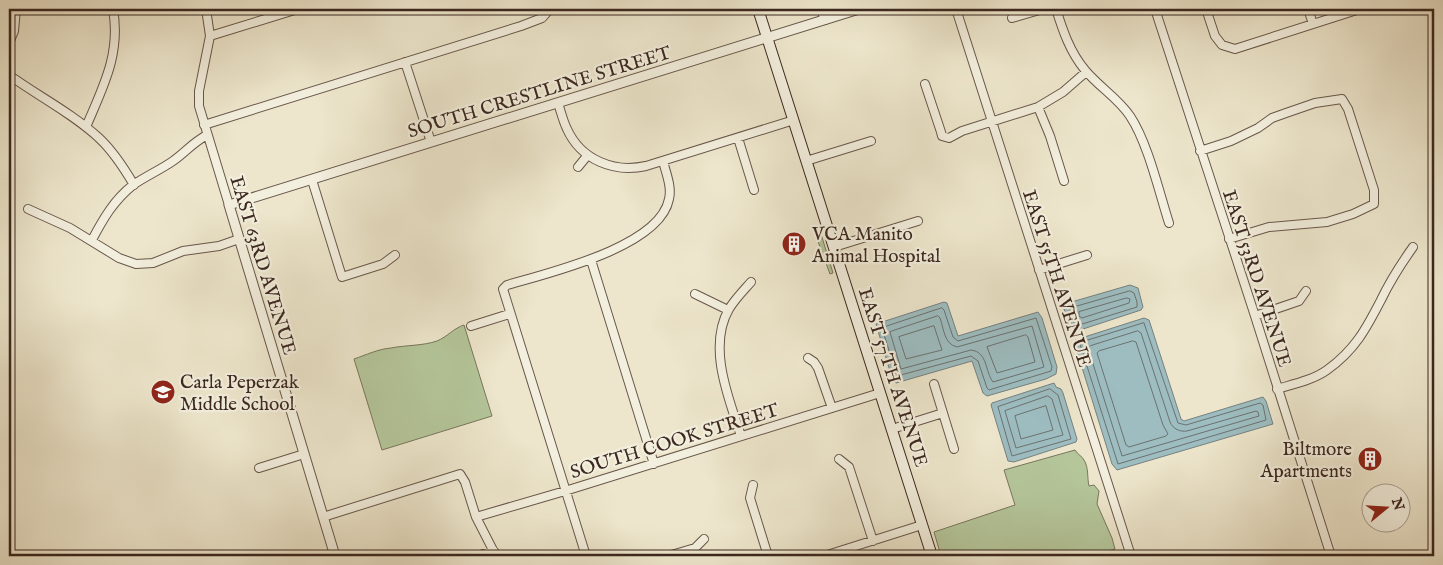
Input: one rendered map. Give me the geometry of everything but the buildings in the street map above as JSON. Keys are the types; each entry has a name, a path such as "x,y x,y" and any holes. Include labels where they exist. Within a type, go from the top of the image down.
{"main road":[{"name":"EAST 57TH AVENUE","path":"758,9 932,556"}],"street":[{"path":"9,43 14,31 16,9"},
{"path":"86,127 110,71 113,58 116,33 113,9"},
{"name":"EAST 63RD AVENUE","path":"206,9 210,36 199,91 199,106 335,556"},
{"path":"210,36 296,9"},
{"path":"204,125 536,21 542,18 550,9"},
{"path":"821,9 825,20"},
{"name":"SOUTH CRESTLINE STREET","path":"229,205 859,9"},
{"name":"EAST 55TH AVENUE","path":"956,9 1131,556"},
{"path":"1012,18 1042,9"},
{"path":"1056,9 1070,47 1086,72 1116,98 1138,128 1169,224"},
{"name":"EAST 53RD AVENUE","path":"1155,9 1331,556"},
{"path":"1206,9 1215,36 1222,46 1235,49 1360,9"},
{"path":"1308,9 1313,24"},
{"path":"405,62 430,142"},
{"path":"925,84 941,132 945,138 953,137 962,132 1038,108 1063,92 1086,72"},
{"path":"9,75 86,127 100,139 134,184"},
{"path":"1200,151 1231,141 1258,128 1272,118 1315,103 1342,98 1348,109 1374,190 1374,204 1353,214 1327,222 1269,227 1229,239"},
{"path":"558,103 566,129 587,156 609,166 625,168 640,168 794,120"},
{"path":"1038,108 1050,136 1064,181"},
{"path":"92,240 106,213 117,199 134,184 175,160 194,141 207,135"},
{"path":"738,138 754,190"},
{"path":"806,161 871,141"},
{"path":"578,168 587,156"},
{"path":"586,556 503,290 506,285 591,260 655,224 665,212 670,198 663,161"},
{"path":"312,180 342,277 383,264 395,256"},
{"path":"28,209 70,228 119,258 136,264 153,263 183,251 219,246 239,239"},
{"path":"834,247 918,221"},
{"path":"1277,389 1303,381 1326,370 1357,344 1396,272 1413,247"},
{"path":"1039,270 1088,255"},
{"path":"591,260 654,464"},
{"path":"741,436 720,362 722,333 728,310 751,282"},
{"path":"1255,316 1299,301 1306,291"},
{"path":"695,294 728,310"},
{"path":"471,326 510,314"},
{"path":"808,358 818,368 832,408"},
{"path":"934,384 954,448"},
{"name":"SOUTH COOK STREET","path":"476,517 565,492 880,393"},
{"path":"892,429 943,413"},
{"path":"259,468 304,454"},
{"path":"839,459 849,467 872,541"},
{"path":"323,517 460,474 465,482 476,517 495,554 476,556"},
{"path":"753,485 750,498 768,556"},
{"path":"824,556 922,525"},
{"path":"668,556 695,548 704,539"}],"green space":[{"path":"821,234 833,273 830,274 816,236"},
{"path":"464,325 492,416 382,450 354,359 381,350 437,341"},
{"path":"1075,450 1086,463 1089,486 1094,485 1099,491 1097,504 1115,549 1092,556 941,556 934,532 1015,505 1004,470"}],"water":[{"path":"1130,285 1138,288 1143,307 1141,310 1080,330 1070,327 1064,309 1068,303"},
{"path":"944,302 947,303 958,336 1038,312 1042,318 1057,367 1056,374 1046,379 987,396 983,393 972,361 896,383 892,378 876,324"},
{"path":"1144,318 1149,320 1181,419 1184,421 1263,397 1273,424 1117,470 1112,464 1075,340"},
{"path":"1054,383 1063,393 1077,439 1076,442 1014,462 1008,461 992,403"}],"place":[{"name":"VCA Manito Animal Hospital","path":"794,244"},
{"name":"Carla Peperzak Middle School","path":"163,392"},
{"name":"Biltmore Apartments","path":"1370,459"}]}
